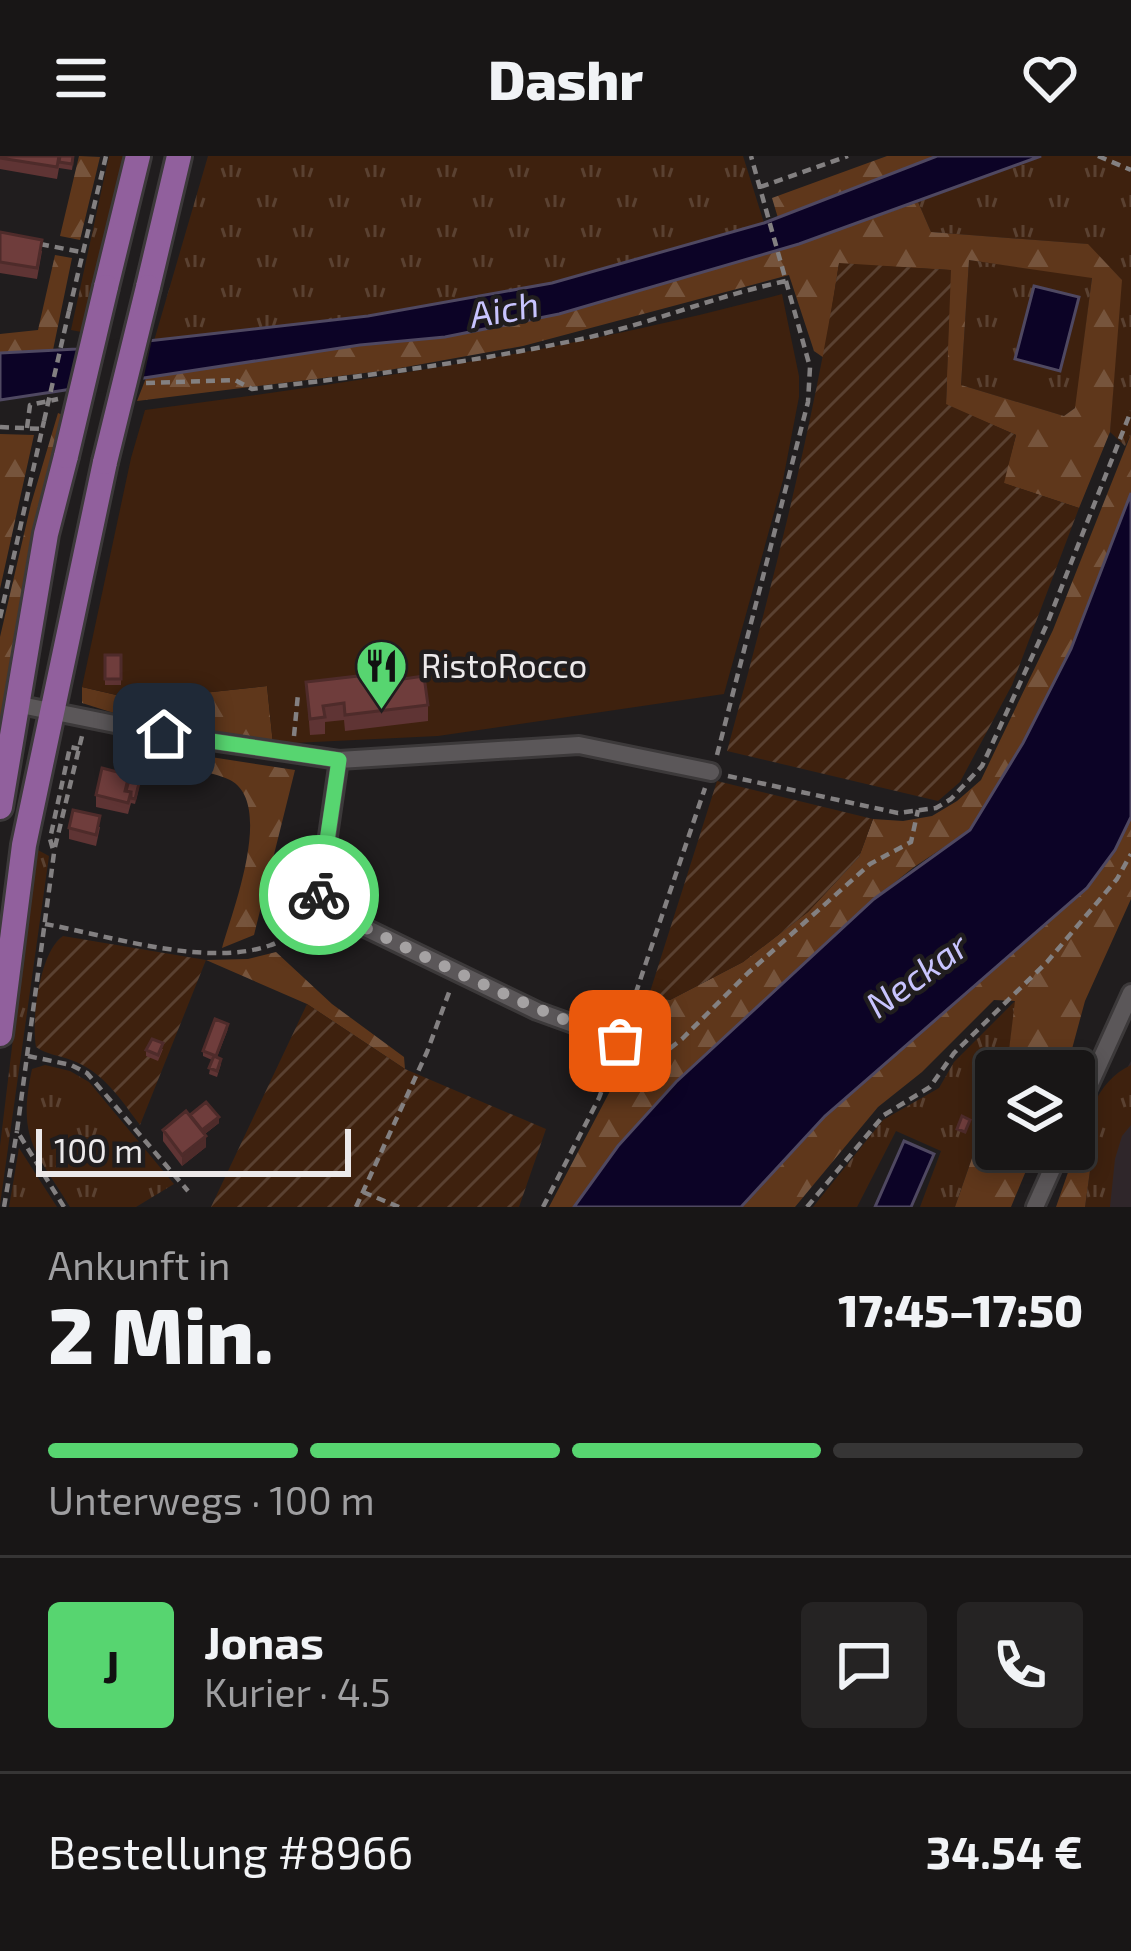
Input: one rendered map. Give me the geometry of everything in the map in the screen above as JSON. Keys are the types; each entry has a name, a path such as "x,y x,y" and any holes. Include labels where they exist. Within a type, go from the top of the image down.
{"main road":[{"path":"0,807 46,534 138,156"},
{"path":"0,1034 24,845 84,544 179,156"}],"street":[{"path":"16,704 339,760 579,745 711,772"},
{"path":"339,760 317,904 537,1011 620,1041"},
{"path":"1095,1079 1125,1022 1131,993"},
{"path":"1035,1207 1051,1170"}],"path":[{"path":"0,618 106,156"},
{"path":"542,1207 605,1082 729,718 808,402 810,368 752,156"},
{"path":"760,187 848,156"},
{"path":"1098,156 1131,170"},
{"path":"22,241 81,252"},
{"path":"145,383 235,380 252,388 363,376 576,340 786,281"},
{"path":"28,428 30,405 76,396"},
{"path":"711,772 898,813 936,808 951,799 982,766 1047,624 1131,411"},
{"path":"0,427 43,425"},
{"path":"293,754 298,694"},
{"path":"4,1207 54,853 85,718"},
{"path":"605,1082 628,1081 682,1039 870,864 911,842 918,810"},
{"path":"807,1207 874,1124 930,1087 954,1053 1047,962 1117,879 1131,854"},
{"path":"45,924 196,952 226,953 274,945 317,904"},
{"path":"356,1207 427,1052 456,973"},
{"path":"28,1056 87,1073 188,1191"},
{"path":"17,1131 64,1207"},
{"path":"363,1192 399,1207"}],"shaded area":[{"path":"1131,1061 1131,1207 1094,1207 1098,1120"}],"green space":[{"path":"79,156 100,157 80,240 60,236"},
{"path":"109,156 128,156 87,333 71,330"},
{"path":"208,156 743,156 764,223 552,283 368,316 154,341"},
{"path":"887,156 937,156 778,218 772,198"},
{"path":"1041,156 1131,156 1131,434 1125,446 1110,432 1121,279 1087,244 931,232 918,202"},
{"path":"918,202 931,232 1088,244 1122,280 1110,432 1079,508 1003,483 1016,435 946,405 950,270 839,264 824,358 814,351 789,275 523,346 389,370 137,401 146,378 360,345 445,337 799,244","holes":["969,260 1092,278 1075,408 1064,416 961,385"]},
{"path":"55,255 72,258 53,350 0,353 0,334 38,330"},
{"path":"969,260 1092,277 1076,407 1064,416 961,385"},
{"path":"839,263 951,270 946,404 1016,435 1004,483 1079,508 1012,685 960,782 938,801 727,751 790,509"},
{"path":"782,294 799,397 783,480 724,694 438,736 273,744 267,686 138,700 82,687 145,410 466,363 625,332"},
{"path":"58,413 65,416 0,729 0,637"},
{"path":"0,434 34,435 0,589"},
{"path":"1131,434 1131,493 1071,649 1023,743 970,830 874,899 676,1082 618,1146 574,1207 549,1207 619,1074 649,995 670,1000 743,962 808,912 859,857 873,819 932,816 981,780 1053,630"},
{"path":"267,686 273,744 82,703 82,687 138,700"},
{"path":"159,749 295,770 254,935 222,948 247,859 249,811 243,792 222,777 157,763"},
{"path":"717,781 873,819 859,857 808,912 743,962 670,1000 649,995"},
{"path":"1131,817 1131,899 1085,1001 1072,1050 1009,1050 1015,1001 994,1000 922,1072 878,1107 795,1207 741,1207 825,1116 1087,889"},
{"path":"36,849 49,856 0,1205 0,1146"},
{"path":"63,936 206,960 140,1125 93,1071 36,1047 39,987 48,956"},
{"path":"276,952 332,1004 404,1057 405,1069 307,1004 206,960 248,959"},
{"path":"1016,1000 1009,1050 975,1050 975,1149 955,1207 920,1207 941,1151 896,1131 857,1207 813,1207 883,1120 939,1088 954,1062"},
{"path":"307,1004 405,1069 546,1129 519,1207 211,1207"},
{"path":"45,1065 89,1082 174,1184 136,1207 70,1207 39,1157 28,1128 32,1069"},
{"path":"1131,1065 1131,1125 1115,1159 1110,1207 1085,1207 1090,1170 1095,1170 1095,1103 1119,1072"},
{"path":"19,1148 57,1207 9,1207"},
{"path":"975,1149 975,1170 1026,1170 1011,1207 955,1207"},
{"path":"1069,1170 1090,1170 1085,1207 1056,1207"}],"water":[{"name":"Aich","path":"937,156 1041,156 799,244 559,314 445,337 360,345 0,400 0,353 77,349 368,316 552,283 764,223"},
{"path":"1034,286 1079,297 1060,371 1015,359"},
{"name":"Neckar","path":"1131,493 1131,817 1115,850 1087,888 825,1116 741,1207 574,1207 618,1146 676,1082 874,899 970,830 1023,743 1071,649"},
{"path":"904,1141 934,1154 911,1207 875,1207"}],"pier":[{"path":"153,335 142,385 66,399 79,343"}],"building":[{"path":"0,156 59,156 57,167"},
{"path":"60,156 73,156 72,164 59,162"},
{"path":"0,232 42,240 37,268 0,262"},
{"path":"105,655 121,655 121,679 105,679"},
{"path":"367,675 369,689 424,676 428,705 345,715 344,703 323,706 325,717 310,719 306,682"},
{"path":"148,762 170,766 167,777 146,772"},
{"path":"102,768 129,775 128,803 96,795"},
{"path":"129,780 139,783 135,799 126,791"},
{"path":"73,810 100,816 96,835 69,828"},
{"path":"215,1019 228,1024 216,1056 203,1051"},
{"path":"152,1039 163,1043 158,1055 146,1050"},
{"path":"214,1056 221,1059 217,1071 209,1068"},
{"path":"206,1102 219,1117 202,1130 190,1115"},
{"path":"186,1111 206,1136 182,1155 163,1130"},
{"path":"962,1116 970,1120 965,1132 957,1129"}],"way so far":[{"path":"319,895 317,904 456,973 537,1011 620,1041"}],"place":[{"name":"RistoRocco","path":"382,711"}],"route":[{"path":"164,734 339,760 319,895"}]}
